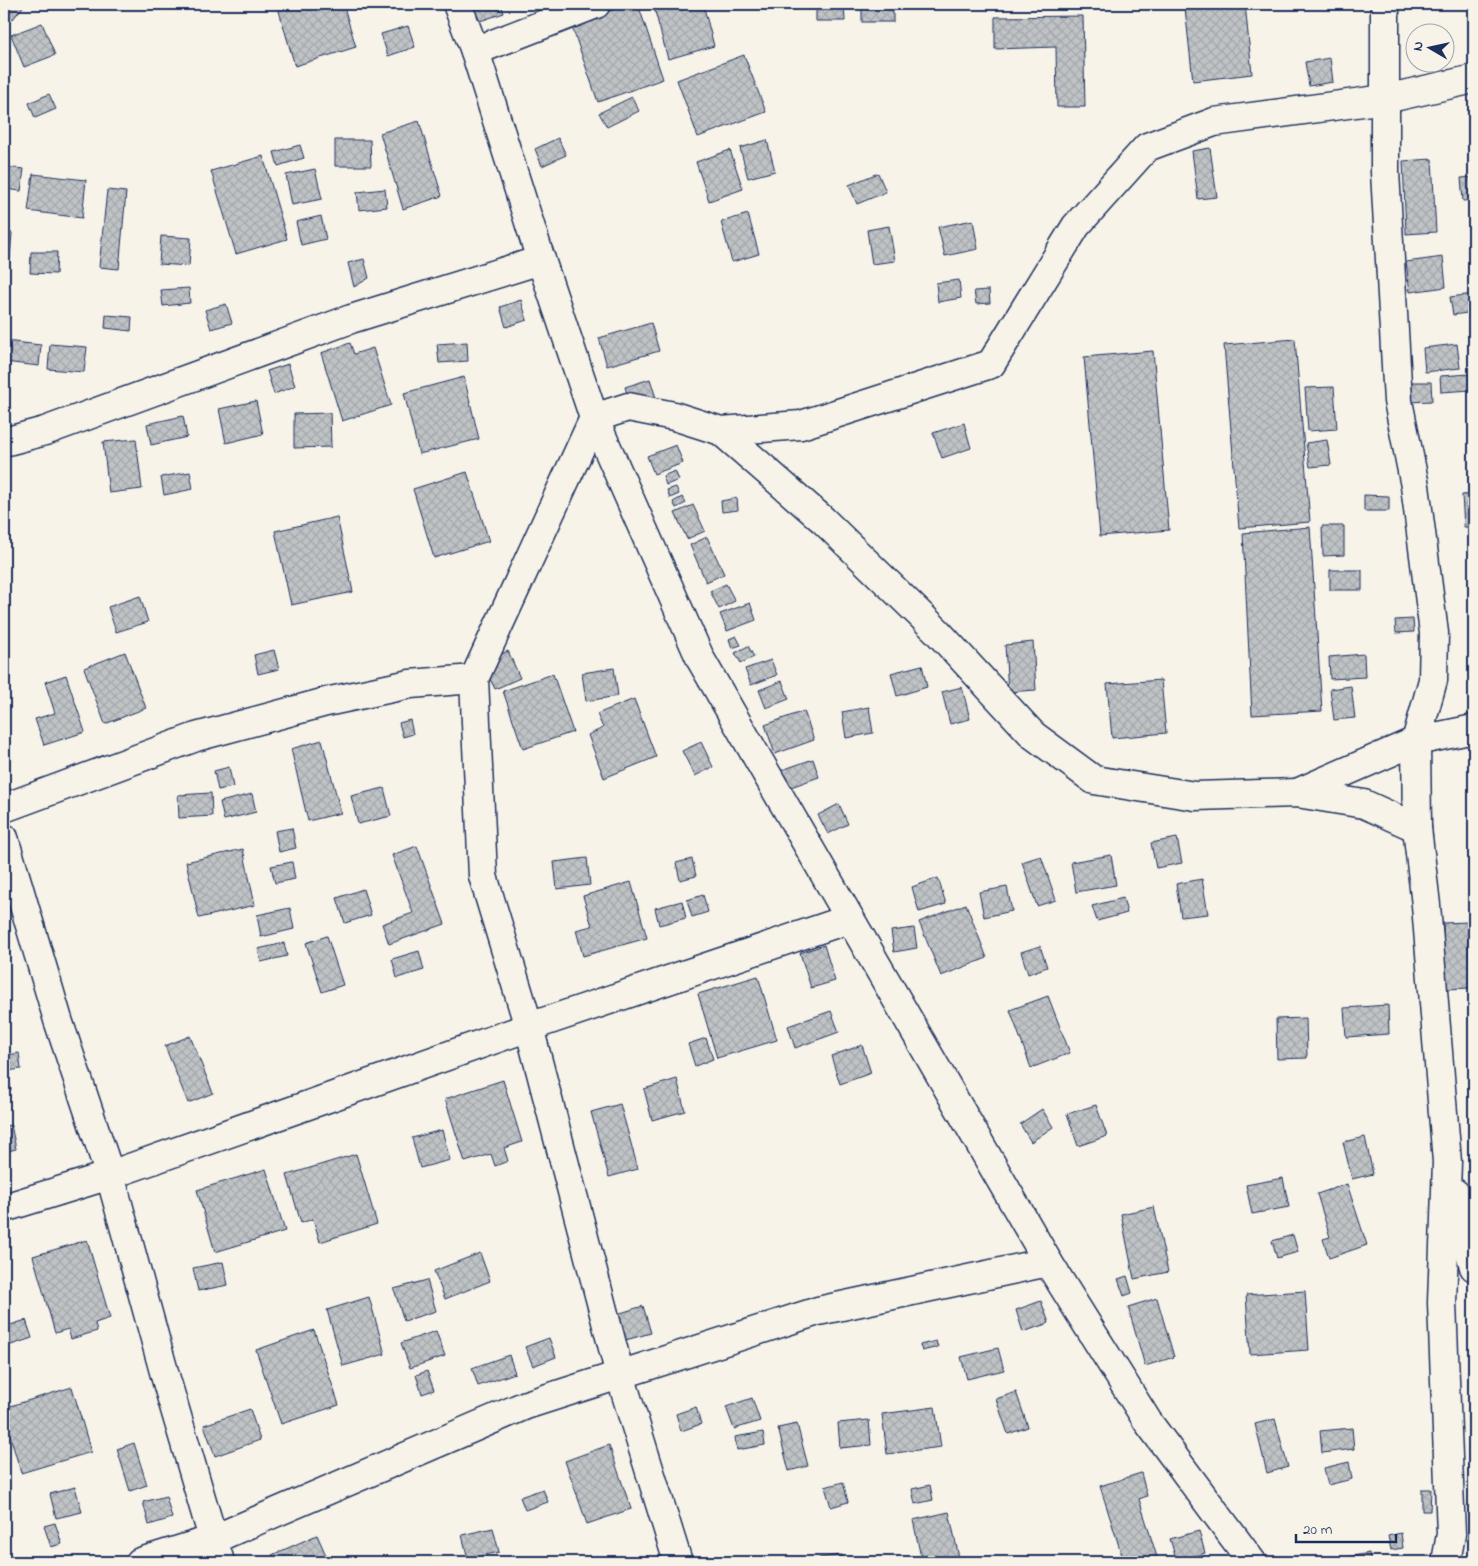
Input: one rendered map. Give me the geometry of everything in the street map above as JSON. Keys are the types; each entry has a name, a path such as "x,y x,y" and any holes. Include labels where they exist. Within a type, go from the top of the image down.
{"street":[{"path":"457,4 475,51 541,260 594,418 700,660 1048,1262 1148,1422 1252,1562"},
{"path":"475,51 596,4"},
{"path":"1385,4 1385,172 1398,402 1415,486 1434,633 1433,680 1416,741 1417,828 1433,981 1447,1162 1442,1302 1451,1534 1446,1562"},
{"path":"678,1562 620,1375 529,1027 483,876 474,679 594,418 628,408 674,416 721,431 801,425 991,364 1076,226 1147,147 1214,122 1385,98 1474,78"},
{"path":"4,442 45,431 352,319 541,260"},
{"path":"721,431 824,520 936,630 1034,735 1094,780 1195,796 1298,793 1364,804 1417,828"},
{"path":"4,808 196,737 326,702 410,684 474,679"},
{"path":"1298,793 1416,741 1474,729"},
{"path":"4,838 58,1020 110,1175 166,1378 217,1550"},
{"path":"4,1208 110,1175 529,1027 849,919"},
{"path":"1447,1162 1474,1266"},
{"path":"140,1562 217,1550 526,1405 818,1311 1048,1262"}],"building":[{"path":"4,4 25,4 13,19 4,11"},
{"path":"277,4 343,4 356,47 295,66"},
{"path":"471,4 501,4 504,13 477,22"},
{"path":"630,4 638,4 663,79 598,102 571,24"},
{"path":"653,4 703,4 714,46 668,59"},
{"path":"703,4 722,4 704,8"},
{"path":"816,4 844,4 845,21 816,21"},
{"path":"862,4 893,4 893,22 862,22"},
{"path":"1245,4 1252,74 1193,81 1185,8"},
{"path":"1083,16 1085,107 1057,107 1056,47 995,49 995,17"},
{"path":"42,23 55,55 24,67 11,35"},
{"path":"408,26 415,47 388,56 381,34"},
{"path":"744,55 766,112 698,137 677,80"},
{"path":"1330,58 1333,82 1309,86 1305,62"},
{"path":"49,94 56,109 35,118 29,103"},
{"path":"632,97 639,111 607,127 599,113"},
{"path":"419,121 442,196 403,209 380,133"},
{"path":"558,138 566,155 542,166 535,149"},
{"path":"335,140 370,140 371,166 335,166"},
{"path":"767,140 775,171 748,178 740,148"},
{"path":"300,145 304,158 278,166 274,152"},
{"path":"1210,148 1217,197 1198,199 1192,151"},
{"path":"730,150 743,189 709,201 696,162"},
{"path":"263,156 287,239 236,254 211,171"},
{"path":"1432,159 1436,232 1406,234 1403,161"},
{"path":"4,167 24,169 21,191 4,189"},
{"path":"315,169 322,199 292,205 286,175"},
{"path":"878,173 886,192 857,204 849,185"},
{"path":"33,174 86,180 82,218 28,211"},
{"path":"1474,177 1474,200 1463,201 1461,178"},
{"path":"385,189 387,207 359,210 357,192"},
{"path":"107,190 126,192 119,269 99,267"},
{"path":"748,214 759,254 732,262 721,222"},
{"path":"321,216 326,239 301,245 296,222"},
{"path":"973,220 978,249 945,256 938,227"},
{"path":"889,226 895,261 872,264 867,230"},
{"path":"4,232 12,233 10,259 4,259"},
{"path":"161,236 191,238 189,266 159,264"},
{"path":"31,252 57,252 56,274 30,273"},
{"path":"1443,257 1446,287 1410,292 1406,262"},
{"path":"364,259 369,278 354,287 348,263"},
{"path":"959,280 961,298 938,302 936,283"},
{"path":"189,288 190,303 163,306 161,290"},
{"path":"989,290 990,303 976,304 974,291"},
{"path":"1474,294 1474,312 1453,315 1450,297"},
{"path":"521,300 527,320 506,327 500,307"},
{"path":"226,304 232,323 211,329 205,310"},
{"path":"106,315 132,317 131,331 105,328"},
{"path":"651,323 659,351 607,366 599,338"},
{"path":"1295,339 1310,522 1239,528 1224,345"},
{"path":"5,341 41,345 39,366 4,362"},
{"path":"467,342 468,361 439,363 437,344"},
{"path":"350,343 354,354 373,348 391,405 342,421 321,353"},
{"path":"50,344 87,347 84,372 48,369"},
{"path":"1457,344 1460,368 1425,372 1423,348"},
{"path":"1153,351 1169,530 1100,536 1084,357"},
{"path":"288,364 295,386 274,394 267,371"},
{"path":"1470,374 1471,390 1441,392 1440,376"},
{"path":"464,377 479,439 419,454 404,393"},
{"path":"650,379 656,398 631,406 625,387"},
{"path":"1408,382 1431,382 1432,401 1408,402"},
{"path":"1334,387 1337,429 1308,431 1305,388"},
{"path":"256,401 263,434 226,443 219,409"},
{"path":"330,413 331,447 294,448 294,414"},
{"path":"183,416 187,437 151,445 147,424"},
{"path":"964,423 971,448 942,458 933,433"},
{"path":"136,439 142,489 109,493 103,442"},
{"path":"1327,440 1331,465 1310,467 1306,443"},
{"path":"676,445 683,463 654,474 647,456"},
{"path":"675,471 679,480 666,485 663,476"},
{"path":"190,472 193,489 164,495 161,477"},
{"path":"467,472 489,541 434,558 413,489"},
{"path":"676,487 679,494 670,498 667,490"},
{"path":"1474,494 1474,527 1464,527 1462,495"},
{"path":"1364,495 1389,496 1389,511 1364,511"},
{"path":"682,497 686,503 676,508 673,502"},
{"path":"737,498 738,510 722,512 721,501"},
{"path":"693,505 705,531 687,539 675,513"},
{"path":"337,517 353,592 291,605 275,531"},
{"path":"1322,526 1344,526 1344,555 1323,556"},
{"path":"1310,527 1322,711 1252,715 1243,533"},
{"path":"707,537 724,574 706,582 690,545"},
{"path":"1330,570 1362,570 1362,590 1330,590"},
{"path":"726,584 735,601 719,609 710,591"},
{"path":"140,596 148,622 116,632 108,607"},
{"path":"750,603 756,620 727,631 720,614"},
{"path":"1413,619 1414,632 1396,633 1395,620"},
{"path":"736,636 741,645 732,648 729,639"},
{"path":"1033,642 1036,690 1008,692 1005,645"},
{"path":"748,646 754,657 741,663 735,653"},
{"path":"274,650 279,669 258,674 254,655"},
{"path":"508,651 520,678 495,689 482,663"},
{"path":"125,652 146,708 105,724 84,668"},
{"path":"1364,654 1365,677 1330,679 1329,657"},
{"path":"771,660 777,675 751,685 745,669"},
{"path":"922,665 927,687 897,696 891,673"},
{"path":"614,668 618,696 586,701 582,673"},
{"path":"553,674 573,732 523,749 503,691"},
{"path":"66,675 85,732 44,745 35,719 55,713 45,682"},
{"path":"1161,680 1166,733 1112,738 1107,684"},
{"path":"782,681 789,699 766,708 759,690"},
{"path":"1351,686 1355,718 1334,720 1330,689"},
{"path":"962,687 970,719 950,724 942,692"},
{"path":"634,699 656,757 604,778 588,735 603,728 597,714"},
{"path":"869,707 873,733 846,738 842,712"},
{"path":"804,711 814,740 775,754 765,725"},
{"path":"410,720 413,734 403,737 399,723"},
{"path":"322,740 341,813 308,821 291,749"},
{"path":"701,742 713,767 695,776 682,751"},
{"path":"813,759 819,777 788,788 782,770"},
{"path":"229,767 233,787 218,790 214,771"},
{"path":"384,788 391,816 358,824 351,796"},
{"path":"211,793 212,816 179,818 178,795"},
{"path":"252,794 256,812 224,820 220,802"},
{"path":"839,804 848,824 828,834 818,815"},
{"path":"292,828 296,848 279,852 275,831"},
{"path":"1177,838 1182,863 1156,868 1151,843"},
{"path":"417,846 445,924 389,944 382,924 413,913 392,855"},
{"path":"243,849 255,905 199,918 186,862"},
{"path":"1111,855 1116,885 1076,892 1071,862"},
{"path":"1041,856 1056,900 1037,906 1022,862"},
{"path":"587,858 590,885 557,889 554,862"},
{"path":"692,859 696,876 680,880 676,863"},
{"path":"292,862 295,879 275,883 271,866"},
{"path":"938,878 946,904 919,912 912,887"},
{"path":"1202,879 1208,914 1181,917 1176,884"},
{"path":"631,882 647,938 583,956 576,930 592,926 583,896"},
{"path":"1007,887 1012,911 984,917 979,892"},
{"path":"363,889 371,915 345,923 337,898"},
{"path":"703,895 708,912 692,917 687,900"},
{"path":"1123,898 1127,913 1097,921 1092,906"},
{"path":"682,901 686,918 659,925 655,908"},
{"path":"966,904 987,958 941,976 919,922"},
{"path":"290,908 294,929 261,937 257,915"},
{"path":"1468,922 1470,988 1445,989 1443,923"},
{"path":"914,928 917,948 894,952 891,931"},
{"path":"327,936 343,985 322,992 306,943"},
{"path":"284,943 287,956 261,962 258,949"},
{"path":"824,945 835,981 811,988 800,953"},
{"path":"1040,946 1047,967 1028,974 1021,952"},
{"path":"419,951 424,970 397,978 392,959"},
{"path":"758,976 777,1040 717,1058 698,994"},
{"path":"1048,996 1070,1053 1031,1068 1010,1010"},
{"path":"1388,1005 1389,1034 1346,1037 1344,1008"},
{"path":"831,1011 839,1032 795,1048 788,1026"},
{"path":"1306,1018 1307,1058 1277,1059 1276,1019"},
{"path":"4,1036 8,1055 19,1053 21,1069 7,1071 11,1090 4,1091"},
{"path":"190,1036 213,1093 188,1103 165,1046"},
{"path":"706,1038 713,1059 695,1066 688,1044"},
{"path":"862,1045 871,1073 840,1084 831,1056"},
{"path":"677,1079 685,1111 652,1120 644,1089"},
{"path":"503,1080 522,1142 504,1148 508,1161 495,1166 491,1154 465,1162 445,1099"},
{"path":"620,1104 638,1169 609,1177 591,1112"},
{"path":"1096,1105 1107,1136 1078,1146 1067,1114"},
{"path":"1042,1109 1053,1127 1031,1142 1020,1124"},
{"path":"11,1125 16,1149 4,1152 4,1126"},
{"path":"442,1130 450,1160 420,1168 412,1138"},
{"path":"1365,1137 1373,1174 1352,1179 1343,1142"},
{"path":"356,1154 377,1224 320,1242 313,1219 301,1223 287,1175"},
{"path":"266,1169 285,1231 215,1252 197,1190"},
{"path":"1283,1178 1289,1207 1252,1214 1246,1185"},
{"path":"1347,1184 1367,1245 1329,1258 1323,1239 1330,1237 1317,1194"},
{"path":"1154,1207 1168,1272 1134,1279 1121,1214"},
{"path":"1293,1235 1298,1252 1277,1258 1272,1241"},
{"path":"87,1240 110,1318 95,1323 97,1331 71,1339 68,1329 55,1333 33,1256"},
{"path":"480,1253 490,1281 445,1299 434,1271"},
{"path":"223,1262 228,1285 198,1291 193,1268"},
{"path":"1127,1276 1132,1293 1124,1296 1118,1279"},
{"path":"427,1280 436,1311 404,1321 394,1289"},
{"path":"1305,1291 1309,1350 1250,1354 1246,1295"},
{"path":"369,1297 385,1354 343,1366 327,1310"},
{"path":"1157,1298 1174,1357 1145,1366 1128,1307"},
{"path":"1041,1301 1049,1323 1023,1332 1016,1310"},
{"path":"643,1306 651,1333 622,1341 614,1315"},
{"path":"26,1320 32,1338 8,1346 4,1327"},
{"path":"314,1330 339,1405 281,1424 256,1350"},
{"path":"436,1331 445,1356 410,1368 401,1343"},
{"path":"549,1338 556,1357 533,1366 525,1347"},
{"path":"936,1341 938,1347 922,1351 920,1345"},
{"path":"998,1348 1004,1370 967,1379 961,1357"},
{"path":"509,1355 515,1373 478,1386 472,1368"},
{"path":"427,1371 434,1390 422,1394 416,1375"},
{"path":"72,1387 91,1452 21,1473 4,1415 4,1408"},
{"path":"1016,1392 1028,1427 1008,1434 996,1399"},
{"path":"752,1398 760,1421 734,1429 726,1407"},
{"path":"696,1407 701,1424 681,1431 676,1414"},
{"path":"935,1407 941,1447 887,1454 882,1414"},
{"path":"250,1409 260,1440 215,1456 204,1425"},
{"path":"1275,1419 1288,1467 1267,1473 1255,1424"},
{"path":"869,1420 871,1445 840,1448 838,1423"},
{"path":"797,1424 808,1466 789,1471 778,1428"},
{"path":"1352,1428 1354,1449 1322,1453 1320,1431"},
{"path":"763,1432 765,1445 737,1450 735,1437"},
{"path":"134,1443 147,1485 130,1491 117,1449"},
{"path":"609,1445 631,1509 587,1524 565,1461"},
{"path":"1349,1462 1352,1479 1328,1485 1324,1468"},
{"path":"1141,1473 1147,1496 1139,1499 1157,1557 1142,1562 1124,1562 1100,1486"},
{"path":"843,1482 848,1502 831,1507 825,1487"},
{"path":"930,1485 933,1500 915,1504 912,1489"},
{"path":"75,1487 82,1512 56,1518 50,1494"},
{"path":"543,1489 548,1502 525,1510 520,1497"},
{"path":"1422,1489 1431,1489 1430,1511 1422,1511"},
{"path":"166,1496 172,1518 149,1525 143,1502"},
{"path":"949,1512 960,1562 922,1562 913,1520"},
{"path":"55,1523 62,1544 51,1547 44,1526"},
{"path":"493,1528 499,1552 468,1559 462,1535"},
{"path":"1199,1531 1205,1553 1177,1562 1170,1539"},
{"path":"1401,1533 1403,1548 1391,1550 1388,1536"},
{"path":"317,1535 329,1562 275,1562 272,1555"},
{"path":"1369,1553 1371,1562 1322,1562"},
{"path":"842,1555 843,1562 820,1562 819,1558"}]}
